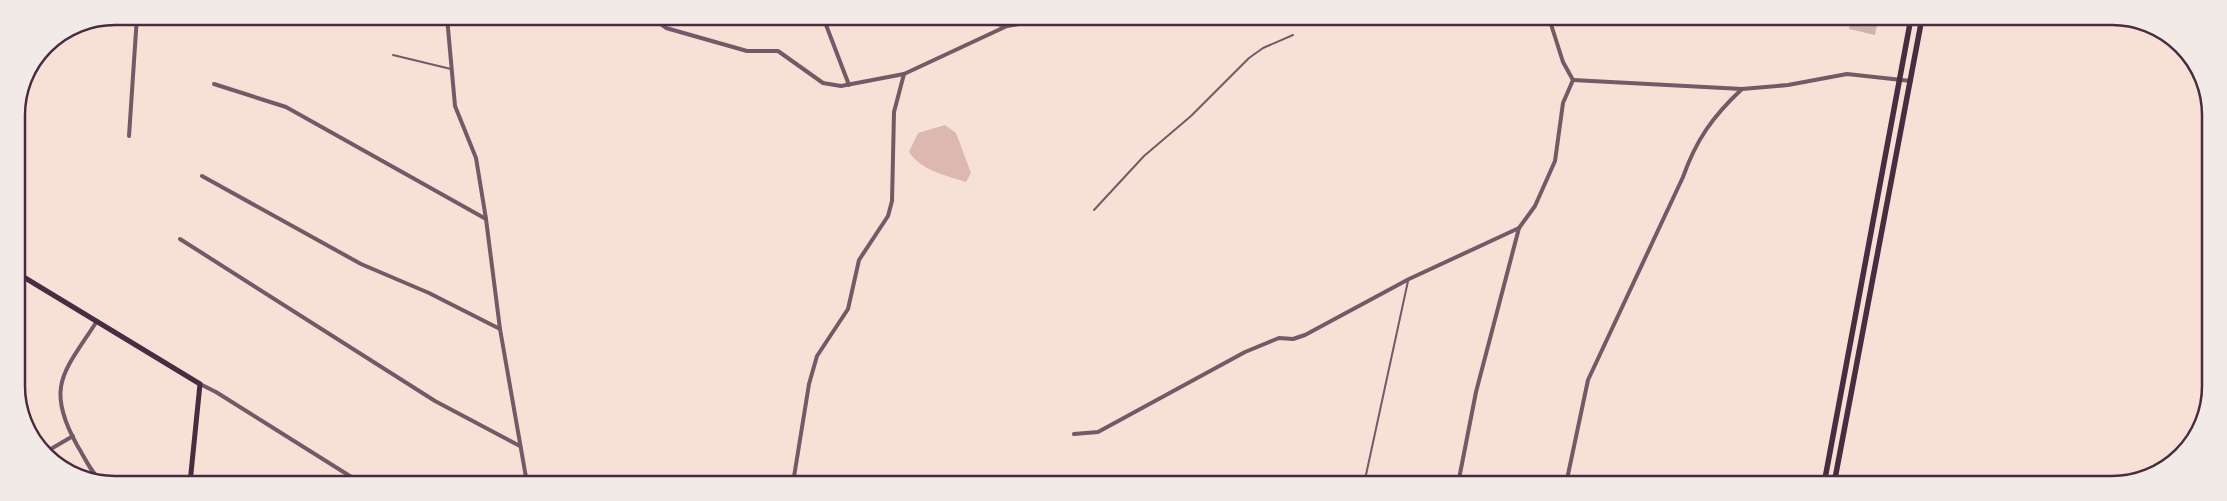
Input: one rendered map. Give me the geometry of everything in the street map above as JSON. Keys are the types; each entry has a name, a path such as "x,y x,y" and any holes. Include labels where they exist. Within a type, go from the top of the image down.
{"main road":[{"path":"1826,476 1910,25"},
{"path":"1836,476 1921,25"},
{"path":"25,278 200,384 191,476"}],"street":[{"path":"129,136 136,25"},
{"path":"448,25 455,106 476,158 500,329 526,476"},
{"path":"662,25 666,28 747,51 778,51 823,83 841,86 904,74 1007,26 1013,25"},
{"path":"827,25 849,85"},
{"path":"1002,25 1007,26"},
{"path":"1551,25 1563,62 1573,80"},
{"path":"794,476 809,384 817,356 848,309 859,260 888,216 892,201 894,112 904,74"},
{"path":"1573,80 1742,89 1788,85 1847,74 1911,81"},
{"path":"1460,476 1476,392 1519,228 1535,206 1555,162 1563,103 1573,80"},
{"path":"214,84 286,107 486,219"},
{"path":"1568,476 1588,380 1683,177 1693,149 1722,108 1742,89"},
{"path":"202,176 361,264 429,293 500,329"},
{"path":"1074,434 1098,432 1245,352 1279,338 1293,339 1305,335 1409,279 1519,228"},
{"path":"180,238 435,401 520,446"},
{"path":"94,473 72,436 62,408 59,389 63,374 97,321"},
{"path":"200,384 216,392 350,476"},
{"path":"50,449 72,436"}],"lane":[{"path":"1094,210 1144,156 1191,116 1249,58 1262,48 1293,36"},
{"path":"393,55 452,69"},
{"path":"1366,476 1409,279"}],"shaded area":[{"path":"945,125 956,133 971,173 966,182 927,168 920,164 909,152 918,133"}],"building":[{"path":"1850,25 1877,25 1875,35 1849,29"}]}
